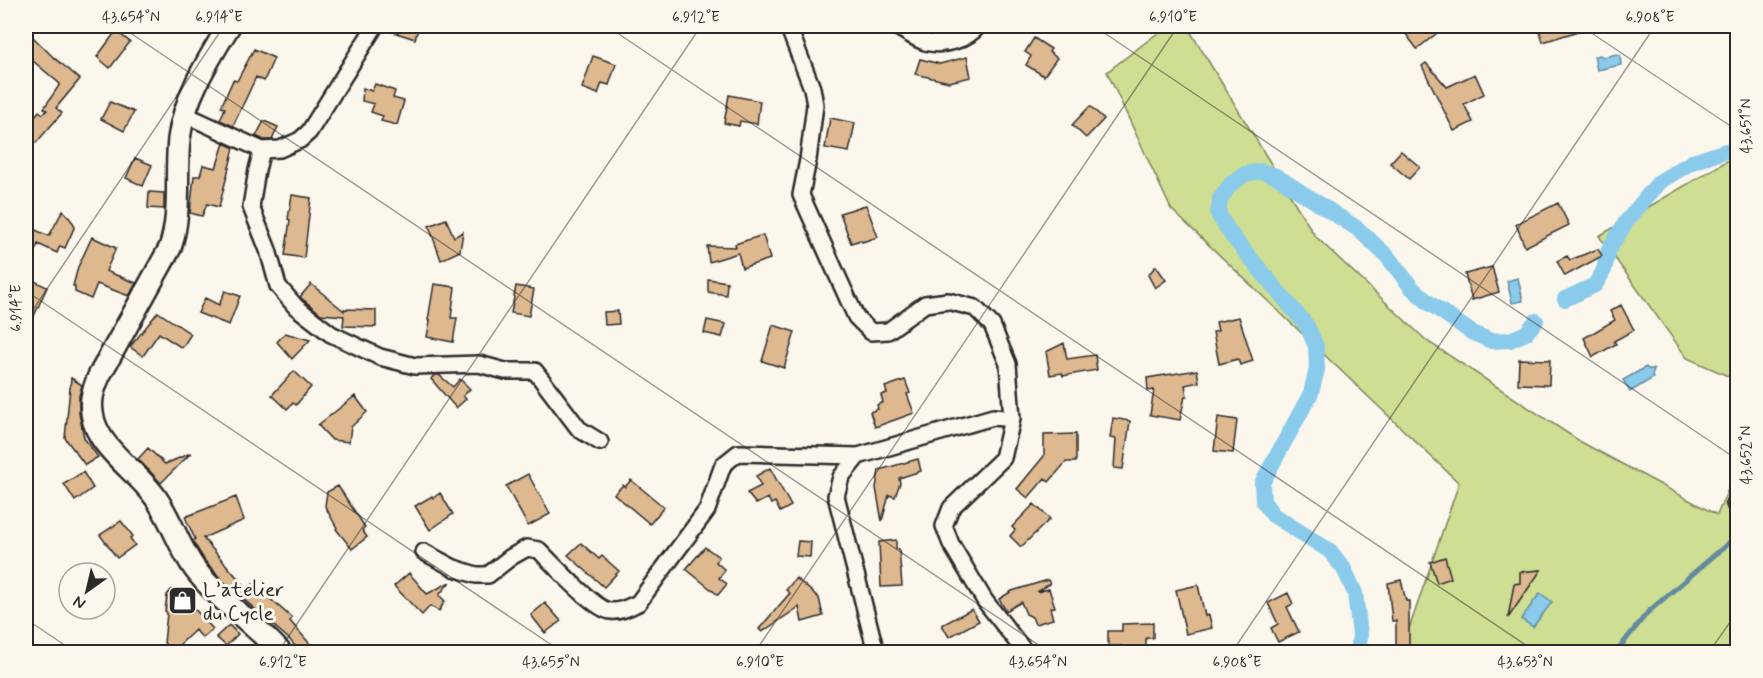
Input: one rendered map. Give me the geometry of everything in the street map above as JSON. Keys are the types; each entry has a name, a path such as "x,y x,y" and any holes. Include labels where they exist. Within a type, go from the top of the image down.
{"main road":[{"path":"228,26 214,49 183,114 178,148 176,231 170,248 99,376 92,397 92,413 94,428 103,442 154,494 182,549 195,569 280,652"}],"street":[{"path":"183,114 262,150 280,149 300,140 309,132 375,26"},
{"path":"788,26 812,88 815,105 801,195 856,317 871,332 888,331 925,304 948,301 975,308 992,325 1008,364 1012,419 1003,458 951,508 944,526 951,544 985,601 1025,652"},
{"path":"895,26 925,42 938,43 958,40 978,26"},
{"path":"262,150 251,207 268,250 278,286 296,307 331,334 388,360 415,366 479,364 505,371 535,371 579,429 600,442"},
{"path":"424,552 454,568 476,575 488,575 527,548 539,550 596,605 609,612 622,610 638,603 707,510 723,465 738,453 858,456 993,417 1012,419"},
{"path":"858,456 841,477 836,496 876,652"}],"green space":[{"path":"1167,26 1187,26 1315,236 1427,341 1581,442 1717,515 1737,468 1737,652 1401,652 1459,483 1171,209 1107,72"},
{"path":"1737,155 1737,380 1687,358 1599,236"}],"water":[{"path":"1620,55 1621,65 1597,70 1594,56"},
{"path":"1518,278 1523,301 1512,303 1507,281"},
{"path":"1646,367 1654,370 1653,378 1630,392 1623,380"},
{"path":"1540,593 1552,602 1533,627 1521,619"}],"building":[{"path":"385,26 419,26 415,39 384,29"},
{"path":"1400,26 1446,26 1417,49"},
{"path":"1538,26 1585,26 1585,29 1543,42"},
{"path":"26,30 80,79 56,108 62,113 36,143 26,134 26,114 32,120 39,111 43,114 47,110 44,108 60,84 33,61 26,68"},
{"path":"116,31 130,42 110,68 97,57"},
{"path":"1034,38 1051,49 1049,52 1057,58 1044,76 1026,65 1031,56 1025,52"},
{"path":"254,49 274,58 264,81 256,77 233,126 220,120 225,108 221,107 233,80 237,81"},
{"path":"593,56 616,64 609,85 602,83 598,94 582,88"},
{"path":"967,57 971,77 949,82 915,74 920,59 940,64"},
{"path":"1426,63 1447,87 1475,74 1484,94 1464,104 1473,122 1454,131 1422,66"},
{"path":"375,84 395,91 393,98 404,101 397,125 381,121 383,116 371,112 374,104 362,101 363,88 372,91"},
{"path":"729,95 760,101 757,124 740,121 739,126 724,123"},
{"path":"110,102 134,112 124,131 101,119"},
{"path":"1090,106 1104,119 1086,138 1072,125"},
{"path":"830,118 855,123 849,152 825,148"},
{"path":"264,121 278,127 272,140 264,140 256,136"},
{"path":"224,143 234,148 219,207 207,204 202,216 190,213 194,176 200,176 203,165 216,168"},
{"path":"1401,151 1420,167 1409,179 1390,163"},
{"path":"135,158 152,165 143,186 126,178"},
{"path":"149,192 164,193 164,209 148,208"},
{"path":"292,195 311,198 304,258 285,255"},
{"path":"1558,203 1569,225 1525,247 1516,224"},
{"path":"866,205 878,237 851,243 840,213"},
{"path":"63,210 74,224 65,248 60,246 57,253 38,244 26,272 26,226 49,236"},
{"path":"446,219 454,237 463,232 460,251 441,260 429,226"},
{"path":"763,235 770,259 742,268 738,253 709,262 707,246 736,247 735,244"},
{"path":"92,237 116,248 106,271 136,283 129,296 97,284 91,299 75,292 75,286 73,286 78,267"},
{"path":"1598,249 1602,256 1565,276 1557,261 1567,256 1570,260"},
{"path":"1156,266 1166,280 1155,288 1148,275"},
{"path":"1492,267 1499,292 1472,300 1465,274"},
{"path":"26,277 47,287 26,334"},
{"path":"708,279 727,282 726,295 708,292"},
{"path":"311,284 344,311 344,309 376,310 376,327 343,326 344,316 321,314 300,297"},
{"path":"434,284 455,287 451,318 457,318 453,342 427,337"},
{"path":"516,286 534,289 529,316 511,313"},
{"path":"225,291 240,296 229,325 198,313 205,298 219,305"},
{"path":"1621,305 1634,330 1614,341 1616,344 1593,357 1584,338 1615,320 1610,311"},
{"path":"618,311 619,324 605,325 604,312"},
{"path":"158,312 191,334 182,348 159,333 143,356 130,347"},
{"path":"1239,317 1253,361 1240,365 1238,359 1219,364 1213,332 1218,331 1216,322"},
{"path":"707,320 726,324 722,337 704,333"},
{"path":"773,325 795,332 784,368 762,361"},
{"path":"285,333 310,340 292,359 277,342"},
{"path":"1064,343 1067,359 1095,355 1097,370 1063,376 1062,373 1050,375 1046,352"},
{"path":"1519,359 1550,360 1549,385 1518,384"},
{"path":"1197,370 1199,382 1185,385 1187,396 1185,396 1180,420 1150,415 1154,390 1148,391 1147,378"},
{"path":"294,371 311,387 296,405 293,403 287,409 272,395"},
{"path":"434,375 439,375 453,387 460,379 470,389 463,396 466,399 456,408 431,379"},
{"path":"71,378 82,385 79,396 79,413 84,438 98,457 85,465 65,438"},
{"path":"905,380 914,413 875,427 870,412 878,409 877,405 883,402 881,395 887,393 885,387"},
{"path":"355,396 367,412 351,427 349,442 332,440 318,425"},
{"path":"1218,417 1237,420 1233,453 1214,451"},
{"path":"1113,418 1130,421 1123,469 1114,468 1116,439 1110,438"},
{"path":"1076,434 1076,462 1066,462 1049,482 1045,478 1028,498 1017,489 1044,456 1044,435"},
{"path":"148,448 165,464 191,453 161,483 138,459"},
{"path":"918,459 921,471 899,478 900,483 895,497 889,495 882,521 876,488 879,470"},
{"path":"770,468 791,506 780,512 775,502 771,504 768,498 756,504 747,493 761,486 756,476"},
{"path":"83,472 93,488 75,501 64,484"},
{"path":"528,474 550,514 528,526 506,486"},
{"path":"631,480 664,507 650,524 614,494"},
{"path":"338,486 365,527 362,530 367,537 352,549 336,529 325,506 327,492"},
{"path":"440,493 453,514 430,530 415,506"},
{"path":"236,497 244,520 203,538 248,590 253,584 292,618 290,621 317,652 300,652 290,640 224,582 205,561 195,545 193,541 195,539 185,517"},
{"path":"1034,504 1050,519 1021,547 1010,536 1015,530 1012,527"},
{"path":"121,521 133,536 130,538 135,545 117,558 100,535"},
{"path":"896,540 896,549 899,549 902,586 881,587 879,542"},
{"path":"798,541 811,542 810,557 796,556"},
{"path":"581,543 599,559 602,556 619,571 604,587 568,555"},
{"path":"705,547 719,557 716,562 725,570 719,578 727,584 718,595 686,569"},
{"path":"1445,557 1451,578 1437,583 1430,562"},
{"path":"1541,570 1508,618 1514,584 1520,583 1520,572"},
{"path":"409,573 427,594 450,582 439,595 445,601 439,611 430,606 422,615 394,586"},
{"path":"796,578 819,598 823,616 802,622 799,607 762,632 759,629 790,593 786,590"},
{"path":"1048,580 1050,584 1037,592 1049,589 1055,607 1050,608 1053,619 1035,624 1032,617 1026,614 1021,602 1006,611 999,599 1012,591"},
{"path":"1401,580 1406,601 1409,601 1409,650 1396,650 1396,621 1392,621 1388,583"},
{"path":"1198,585 1205,616 1209,615 1212,628 1186,634 1176,590"},
{"path":"171,590 178,591 213,629 203,638 195,630 173,651 164,643 167,595"},
{"path":"1288,593 1293,604 1287,607 1299,632 1278,642 1271,628 1278,624 1268,603"},
{"path":"545,603 561,621 545,633 531,615"},
{"path":"972,609 979,621 949,637 942,625"},
{"path":"1153,623 1153,638 1146,638 1146,650 1122,651 1122,646 1108,646 1108,631 1122,631 1122,624"},
{"path":"229,625 238,634 226,646 216,637"}],"waterway":[{"path":"1565,299 1595,285 1604,270 1609,249 1626,222 1659,182 1692,162 1738,147"},
{"path":"1358,652 1360,635 1355,593 1344,569 1330,551 1273,515 1263,501 1262,483 1311,393 1317,369 1316,346 1307,326 1232,236 1218,214 1220,199 1231,184 1245,174 1261,171 1276,176 1358,229 1387,256 1412,288 1429,303 1471,332 1491,341 1510,340 1526,333 1536,321"},
{"path":"1616,652 1648,612 1738,535"}],"place":[{"name":"L’atelier du Cycle","path":"182,601"}]}
